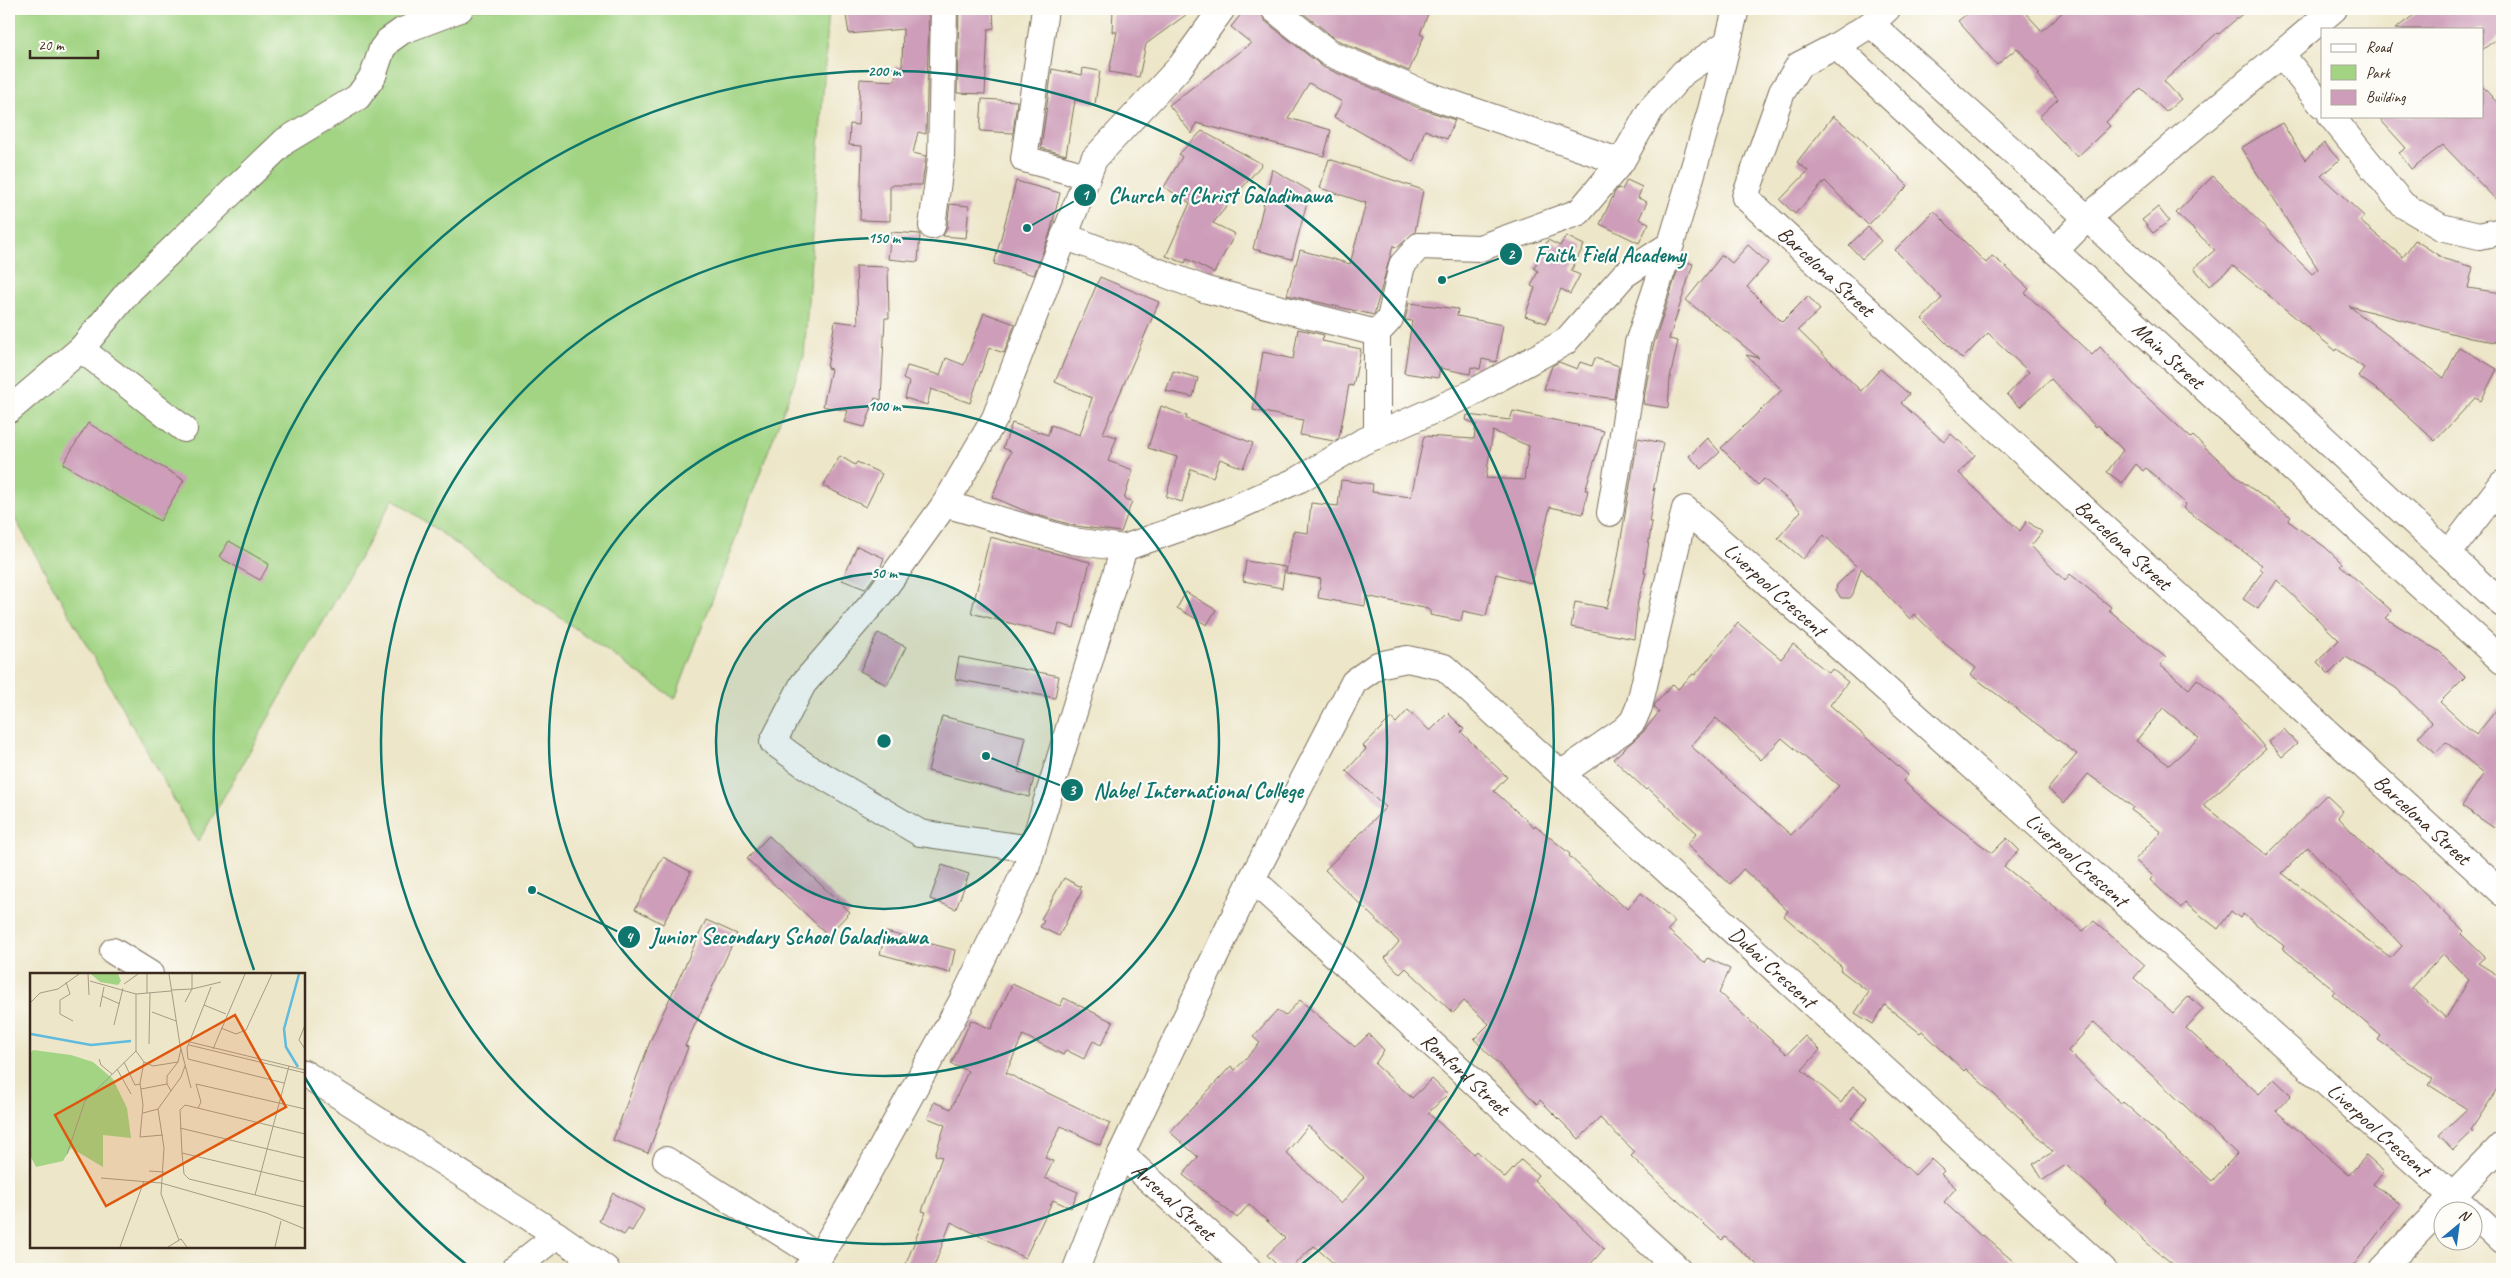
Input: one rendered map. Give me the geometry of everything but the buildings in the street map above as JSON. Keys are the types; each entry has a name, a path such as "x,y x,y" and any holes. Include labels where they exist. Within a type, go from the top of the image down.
{"street":[{"path":"9,410 81,349 130,290 285,141 358,97 373,76 382,49 388,41 402,31 460,9"},
{"path":"932,226 941,158 944,9"},
{"path":"1045,9 1024,159 1088,176"},
{"path":"1032,849 920,833 806,766 773,742 803,684 878,597 945,504 995,418 1094,160 1180,66 1222,9"},
{"path":"1274,9 1329,53 1425,94 1621,162"},
{"path":"1610,513 1638,343 1671,244 1710,110 1736,9"},
{"path":"2054,251 2086,218 2334,9"},
{"path":"1836,46 1879,16 2086,218 2502,604"},
{"path":"1377,436 1377,332 1390,319 1402,265 1419,246 1480,248 1579,212 1621,162 1651,109 1677,79 1684,72 1727,43"},
{"name":"Barcelona Street","path":"1836,46 1799,65 1794,72 1782,92 1745,197 2502,893"},
{"name":"Main Street","path":"1836,46 2054,251 2502,661"},
{"path":"2281,54 2321,104"},
{"path":"2333,118 2404,206 2442,227 2479,236 2502,231"},
{"path":"1064,236 1207,290 1377,332"},
{"path":"945,504 1074,541 1124,548 1226,512 1300,479 1377,436 1468,395 1565,342 1624,274 1671,244"},
{"path":"81,349 184,429"},
{"path":"2448,554 2502,484"},
{"name":"Liverpool Crescent","path":"1561,774 1624,730 1633,721 1639,707 1685,510 2457,1200"},
{"path":"666,1160 813,1263 854,1200 962,1002 1026,869 1124,548"},
{"name":"Dubai Crescent","path":"1252,879 1354,682 1378,665 1407,659 1444,667 2103,1269"},
{"path":"1076,1269 1121,1154 1252,879"},
{"name":"Romford Street","path":"1252,879 1678,1269"},
{"path":"113,951 148,973"},
{"path":"305,1074 557,1235 606,1269"},
{"path":"2462,1200 2502,1144"},
{"name":"Arsenal Street","path":"1121,1154 1248,1269"},
{"path":"2484,1224 2502,1241"},
{"path":"2382,1269 2434,1225"},
{"path":"514,1269 557,1235"}],"green space":[{"path":"9,9 829,9 804,356 675,699 393,499 198,842 9,508"}],"place":[{"name":"Church of Christ Galadimawa","path":"1027,228"},
{"name":"Faith Field Academy","path":"1442,280"},
{"name":"Nabel International College","path":"986,756"},
{"name":"Junior Secondary School Galadimawa","path":"532,890"}]}
